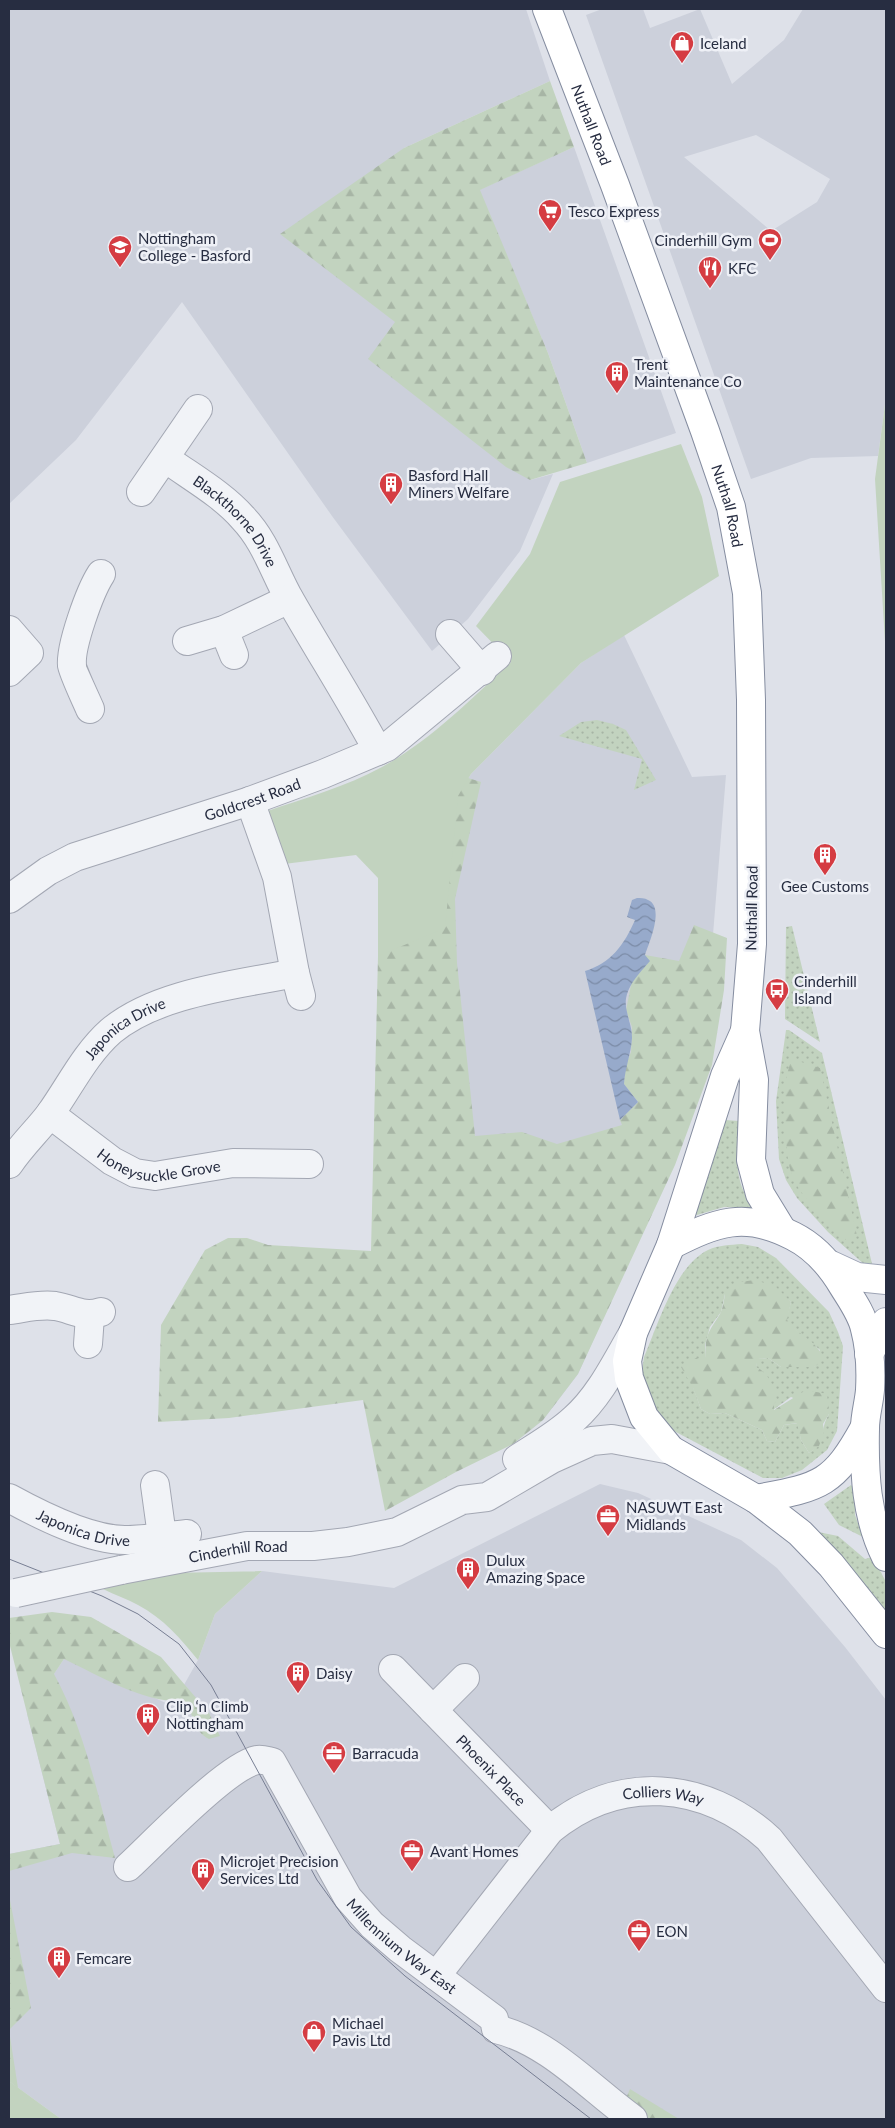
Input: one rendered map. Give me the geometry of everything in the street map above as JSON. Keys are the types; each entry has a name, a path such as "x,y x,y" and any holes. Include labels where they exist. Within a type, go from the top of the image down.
{"main road":[{"name":"Nuthall Road","path":"547,9 614,185 731,507 747,593 752,700 752,944 746,1031"},
{"path":"746,1031 754,1080 751,1160 760,1194 782,1230"},
{"path":"746,1031 725,1076 671,1245 633,1333 627,1361 628,1378 644,1417 671,1450 756,1499 800,1533 832,1565 886,1634"},
{"path":"671,1245 701,1230 735,1220 758,1222 782,1230 804,1241 831,1265 857,1277 886,1280"},
{"path":"831,1265 860,1314 865,1328 869,1354 870,1390 865,1427 869,1510 877,1539 886,1558"},
{"path":"869,1354 886,1322"},
{"path":"756,1499 808,1489 825,1479 841,1468 865,1427"}],"street":[{"path":"141,492 198,409"},
{"name":"Blackthorne Drive","path":"165,458 228,503 244,518 266,549 289,599 350,698 378,751"},
{"path":"90,709 72,668 73,654 92,587 101,574"},
{"path":"187,642 229,643 289,599"},
{"path":"9,630 29,653 39,656 73,654"},
{"name":"Goldcrest Road","path":"9,899 48,871 75,857 250,801 378,751 408,732 489,663 450,634"},
{"path":"9,672 29,653"},
{"name":"Japonica Drive","path":"9,1164 50,1114 93,1049 112,1031 133,1017 160,1004 193,994 298,984 278,877 250,801"},
{"name":"Honeysuckle Grove","path":"50,1114 112,1161 135,1174 155,1176 233,1163 292,1158"},
{"path":"9,1310 40,1305 57,1306 95,1314 88,1344"},
{"name":"Cinderhill Road","path":"12,1594 121,1570 247,1546 313,1546 397,1532 462,1500 478,1484 549,1439 576,1418 600,1388 633,1333"},
{"name":"Cinderhill Road","path":"462,1500 487,1497 552,1459 592,1441 628,1441 671,1450"},
{"name":"Japonica Drive","path":"9,1498 41,1515 104,1536 124,1540 175,1535 154,1485"},
{"name":"Phoenix Place","path":"393,1669 550,1830"},
{"path":"433,1710 465,1678"},
{"name":"Millennium Way East","path":"128,1867 227,1776 259,1760 272,1762 348,1898 372,1925 494,2019 496,2029 515,2033 536,2044 633,2119"},
{"name":"Colliers Way","path":"436,1976 550,1830 567,1816 588,1805 647,1791 678,1792 716,1803 748,1821 769,1840 886,1988"}],"shaded area":[{"name":"Nottingham College - Basford","path":"9,9 526,9 550,81 404,148 396,323 369,359 530,480 553,474 520,551 468,619 432,651 332,516 182,302 76,440 9,504"},
{"path":"602,9 643,9 650,28 700,9 732,84 784,40 803,9 886,9 886,397 878,456 811,458 751,479 586,15","holes":["756,135 830,179 817,202 771,231 684,157"]},
{"path":"574,147 676,433 587,463 548,353 479,190"},
{"path":"624,635 692,777 726,775 711,959 691,1056 617,1287 578,1374 543,1420 513,1444 445,928 458,796 471,774 581,663"},
{"path":"600,1484 638,1493 741,1540 777,1568 845,1647 886,1700 886,2119 61,2119 9,2081 9,1854 60,1844 27,1714 66,1656 172,1706 198,1660 215,1614 262,1571 394,1588"}],"green space":[{"path":"550,81 574,147 480,190 548,353 587,463 530,480 506,467 368,359 395,322 280,234 404,148"},
{"path":"886,397 886,658 875,479"},
{"path":"681,444 702,497 719,576 581,663 471,774 458,796 445,928 378,956 378,878 356,855 284,864 265,812 339,786 382,767 434,732 466,704 511,662 476,626 530,554 560,482"},
{"path":"597,720 626,730 656,780 634,790 642,759 559,736 581,722"},
{"path":"452,773 481,782 455,899 457,963 475,1136 522,1132 557,1144 622,1125 620,1120 638,1102 624,1084 625,1067 631,1052 632,1027 626,1010 632,980 645,955 679,961 694,925 727,938 724,990 712,1065 675,1165 578,1374 543,1420 513,1444 456,1472 385,1511 363,1400 229,1418 158,1422 161,1325 205,1250 228,1238 247,1238 268,1245 371,1251 378,878"},
{"path":"792,926 820,1042 785,1019 786,927"},
{"path":"786,1030 789,1030 822,1053 873,1268 866,1266 828,1232 797,1198 786,1180 779,1159 776,1101"},
{"path":"792,1059 820,1068 857,1236 846,1240 806,1198 799,1189 790,1169 786,1144 785,1096 787,1073"},
{"path":"725,1120 739,1121 737,1155 739,1178 748,1199 755,1208 724,1207 690,1217"},
{"path":"742,1244 758,1247 776,1258 829,1312 843,1346 837,1431 827,1450 802,1470 782,1478 763,1478 674,1431 650,1403 644,1386 642,1372 644,1357 677,1282 696,1258 708,1250 720,1246","holes":["725,1294 786,1298 791,1302 786,1320 797,1332 820,1350 814,1367 781,1367 768,1358 757,1359 756,1367 773,1404 773,1410 791,1397 829,1414 821,1440 815,1449 809,1453 801,1440 798,1423 784,1425 775,1442 767,1441 762,1430 725,1413 710,1414 701,1409 693,1387 706,1358 705,1345 710,1327 721,1312"]},
{"path":"754,1280 775,1286 791,1302 787,1320 817,1347 824,1359 814,1367 781,1367 768,1358 758,1359 756,1367 767,1376 772,1385 777,1400 774,1404 774,1410 806,1390 827,1394 829,1414 823,1424 824,1432 819,1446 809,1453 801,1440 797,1423 784,1425 775,1442 767,1441 762,1430 725,1413 710,1414 701,1409 693,1388 681,1367 696,1358 706,1358 707,1339 721,1312 725,1294 741,1282"},
{"path":"851,1485 855,1490 855,1515 863,1537 839,1525 824,1504"},
{"path":"818,1532 838,1536 865,1559 873,1557 886,1582 886,1614 858,1576"},
{"path":"262,1571 215,1614 198,1660 156,1616 134,1603 103,1589 171,1573"},
{"path":"52,1612 91,1617 161,1657 209,1713 220,1736 209,1739 204,1736 183,1702 167,1701 136,1693 64,1659 54,1674 65,1695 82,1741 115,1858 72,1853 9,1871 9,1854 60,1844 9,1642 9,1618"},
{"path":"9,1895 31,2008 9,2030"},
{"path":"9,2030 18,2088 9,2081"},
{"path":"9,2081 61,2119 9,2119"},
{"path":"630,2089 679,2119 648,2119 624,2103"}],"water":[{"path":"637,898 647,899 653,904 656,917 645,955 650,961 628,990 626,997 632,1038 624,1084 638,1102 620,1120 585,971 594,968 609,958 621,945 635,920 627,917 632,900"}],"tram line":[{"path":"9,1559 102,1596 138,1614 179,1644 211,1685 317,1880 351,1927 405,1976 591,2119"}],"place":[{"name":"Iceland","path":"682,64"},
{"name":"Tesco Express","path":"550,232"},
{"name":"Cinderhill Gym","path":"770,261"},
{"name":"Nottingham College - Basford","path":"120,268"},
{"name":"KFC","path":"710,289"},
{"name":"Trent Maintenance Co","path":"617,394"},
{"name":"Basford Hall Miners Welfare","path":"391,505"},
{"name":"Gee Customs","path":"825,876"},
{"name":"Cinderhill Island","path":"777,1011"},
{"name":"NASUWT East Midlands","path":"608,1537"},
{"name":"Dulux Amazing Space","path":"468,1590"},
{"name":"Daisy","path":"298,1694"},
{"name":"Clip ‘n Climb Nottingham","path":"148,1736"},
{"name":"Barracuda","path":"334,1774"},
{"name":"Avant Homes","path":"412,1872"},
{"name":"Microjet Precision Services Ltd","path":"203,1891"},
{"name":"EON","path":"639,1952"},
{"name":"Femcare","path":"59,1979"},
{"name":"Michael Pavis Ltd","path":"314,2053"}]}
